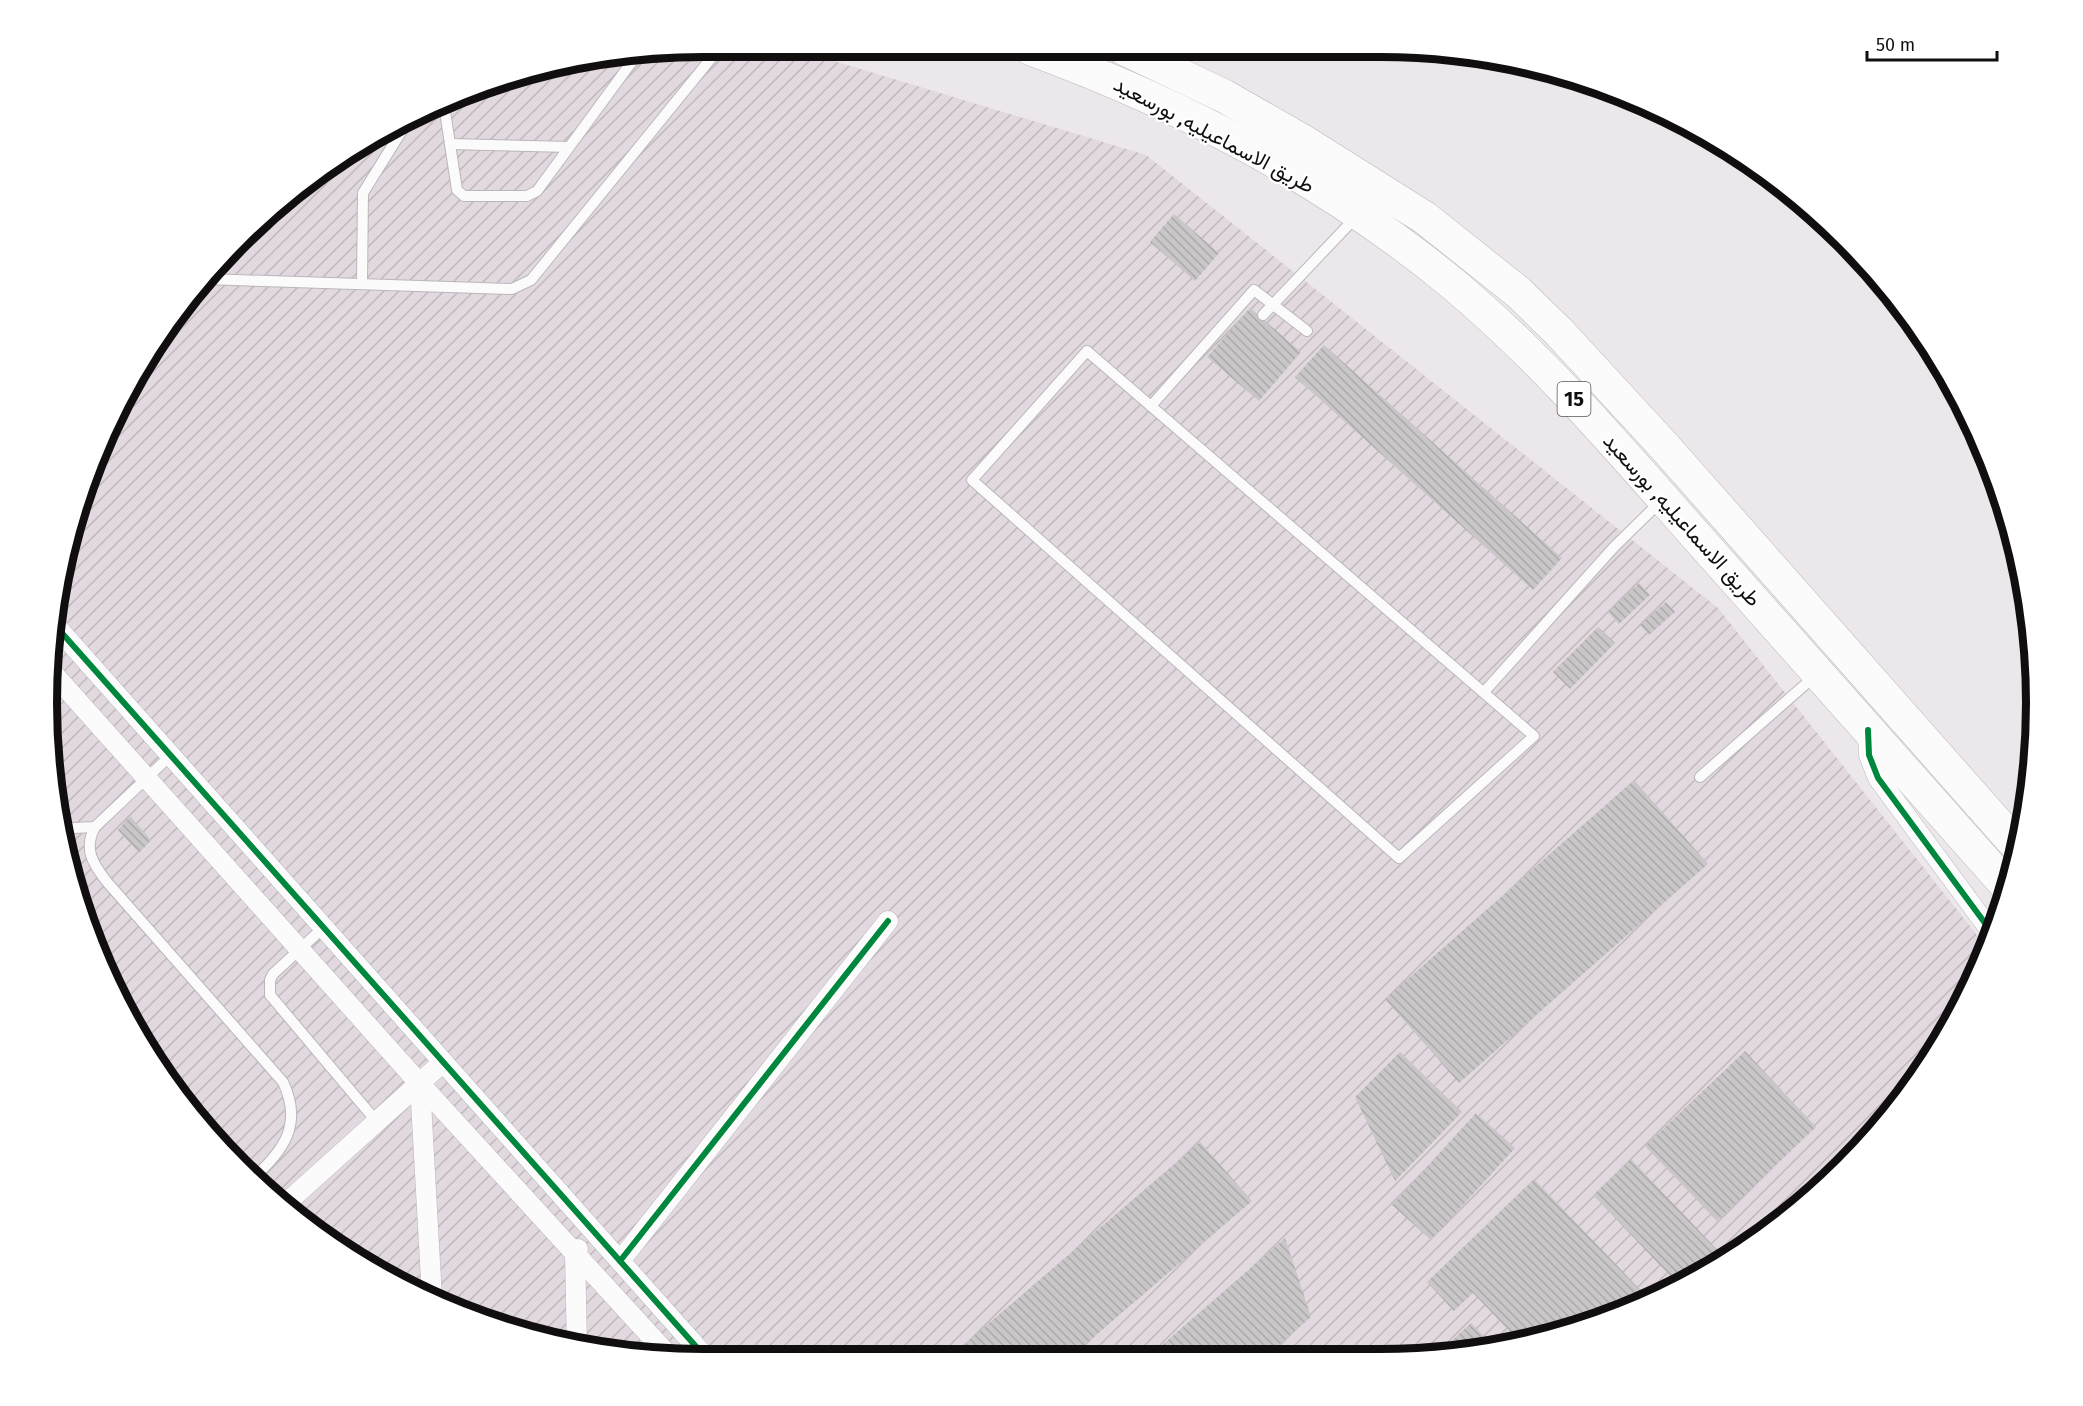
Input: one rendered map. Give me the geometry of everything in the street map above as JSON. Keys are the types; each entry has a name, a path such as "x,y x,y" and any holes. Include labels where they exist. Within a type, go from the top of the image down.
{"highway":[{"name":"طريق الاسماعيليه, بورسعيد","path":"1051,57 1127,88 1187,116 1284,169 1359,215 1451,282 1494,319 1575,399 2001,879"},
{"name":"طريق الاسماعيليه, بورسعيد","path":"1142,57 1224,96 1425,218 1473,254 1551,324 1664,446 2011,839"},
{"path":"1637,469 1656,458 1664,446"},
{"path":"1674,510 1692,510 1711,499"}],"street":[{"path":"61,633 442,1063 699,1349"},
{"path":"58,679 299,950 662,1348"},
{"path":"1868,729 1869,754 1878,778 1987,925"},
{"path":"620,1261 888,921"},
{"path":"290,1199 442,1063"},
{"path":"420,1084 431,1289"},
{"path":"577,1337 575,1251 595,1233"}],"lane":[{"path":"215,279 512,289 531,280 712,57"},
{"path":"445,111 457,190 464,196 527,196 537,191 632,61"},
{"path":"362,283 363,193 400,133"},
{"path":"450,144 570,147"},
{"path":"1263,315 1359,215"},
{"path":"1150,406 1254,290 1307,331"},
{"path":"1087,351 1150,406 1534,736 1399,858 972,480 1087,351"},
{"path":"1484,692 1614,547 1674,510"},
{"path":"1700,777 1818,673"},
{"path":"170,756 95,827 88,839 94,865 284,1082 290,1096 291,1127 282,1149 259,1172"},
{"path":"69,827 95,827"},
{"path":"323,928 279,967 270,980 271,999 377,1122"}],"shaded area":[{"path":"821,57 1146,155 1718,608 1981,940 1977,950 1939,1026 1893,1096 1837,1160 1773,1216 1739,1240 1666,1282 1588,1315 1506,1337 1422,1348 661,1348 577,1337 495,1315 456,1300 380,1262 310,1216 246,1160 190,1096 166,1062 124,989 91,911 69,829 58,745 58,661 63,619 69,577 91,495 106,456 144,380 190,310 217,277 277,217 310,190 344,166 417,124 495,91 536,79 577,69 661,58"}],"building":[{"path":"1174,214 1219,253 1195,281 1150,242"},
{"path":"1250,308 1301,352 1259,401 1207,357"},
{"path":"1324,345 1562,558 1533,590 1295,377"},
{"path":"1639,583 1650,595 1619,624 1608,612"},
{"path":"1666,602 1675,612 1649,635 1640,625"},
{"path":"1598,627 1615,643 1570,689 1553,672"},
{"path":"1634,780 1708,864 1459,1083 1385,999"},
{"path":"130,816 151,840 139,853 118,830"},
{"path":"1745,1051 1816,1127 1717,1221 1645,1146"},
{"path":"1400,1052 1462,1112 1395,1181 1355,1097"},
{"path":"1476,1113 1515,1148 1431,1240 1392,1205"},
{"path":"1200,1142 1252,1201 1080,1349 959,1349"},
{"path":"1631,1159 1719,1252 1673,1278 1593,1195"},
{"path":"1534,1179 1643,1293 1588,1315 1513,1335 1473,1293 1454,1311 1427,1282"},
{"path":"1285,1238 1311,1317 1275,1349 1158,1349"},
{"path":"1471,1323 1487,1340 1464,1343 1448,1345"}],"cycle path":[{"path":"61,632 698,1349"},
{"path":"1868,730 1869,755 1878,778 1987,925"},
{"path":"620,1261 888,921"}]}
